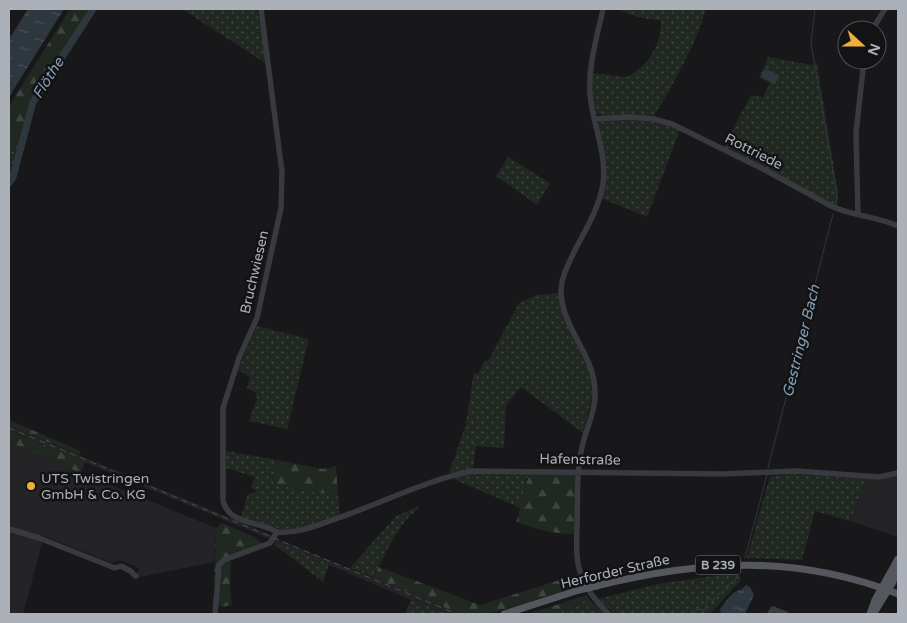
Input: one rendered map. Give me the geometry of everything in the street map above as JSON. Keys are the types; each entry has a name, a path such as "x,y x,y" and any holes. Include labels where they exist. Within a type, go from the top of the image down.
{"main road":[{"path":"885,589 898,559"},
{"name":"Herforder Straße","path":"504,614 579,590 671,570 703,566 748,564 807,569 850,578 885,589"},
{"path":"872,614 898,567"},
{"name":"B 239","path":"885,589 898,594"}],"street":[{"name":"Bruchwiesen","path":"261,9 282,172 281,208 257,318 239,358 223,408 223,501 227,512 252,523 271,528 274,536"},
{"path":"603,9 590,70 590,95 602,149 603,185 594,213 566,269 561,290 563,309 593,374 595,393 578,472 578,567 589,593 609,614"},
{"path":"878,20 885,9"},
{"path":"858,214 856,133 863,70"},
{"name":"Rottriede","path":"594,119 629,117 662,120 765,170 831,206 840,210 883,219 898,226"},
{"name":"Hafenstraße","path":"215,614 219,565 224,560 270,542 274,536 306,529 381,503 450,475 472,470 723,474 796,471 879,477 898,473"},
{"path":"9,528 115,568 121,566 136,576"},
{"path":"770,614 773,609 786,614"}],"shaded area":[{"path":"9,426 271,535 270,539 9,431"},
{"path":"9,442 216,528 214,562 135,578 139,568 120,560 113,563 44,536 23,614 9,614"},
{"path":"898,475 898,537 850,521 867,479 880,479"},
{"path":"275,538 461,614 448,614 411,600 274,541"}],"green space":[{"path":"70,9 89,9 32,101 22,135 11,145 9,143 9,106"},
{"path":"182,9 257,9 267,64"},
{"path":"617,9 706,9 690,51 654,117 602,116 596,113 592,95 593,73 626,77 634,73 647,62 652,54 661,29 661,21 637,17"},
{"path":"768,57 812,65 817,63 838,193 837,207 723,147 751,95 763,97 770,83 759,78"},
{"path":"628,119 666,123 680,130 647,217 601,198 605,179 605,161 597,124 602,120"},
{"path":"22,135 9,180 9,143 11,145"},
{"path":"508,157 550,183 537,205 496,176"},
{"path":"559,293 567,324 591,374 593,393 583,433 521,387 506,405 504,448 476,446 473,469 449,473 466,424 474,372 478,374 485,360 488,361 519,303 537,295"},
{"path":"257,326 309,339 287,429 249,421 257,399 255,392 247,388 250,377 238,370"},
{"path":"9,420 81,451 79,455 9,426"},
{"path":"9,431 85,462 81,473 9,442"},
{"path":"226,451 277,460 272,481 277,485 338,496 340,516 305,528 283,530 241,517 248,494 256,492 256,490 251,488 255,477 226,468"},
{"path":"277,460 323,469 336,466 338,496 277,485 272,481"},
{"path":"472,473 532,473 526,479 521,508 453,479"},
{"path":"532,473 577,473 576,528 574,534 545,531 516,522 524,489"},
{"path":"795,474 867,479 850,521 815,511 802,560 747,558 770,476"},
{"path":"417,507 418,509 398,531 373,577 350,568 396,516"},
{"path":"222,523 255,537 261,543 261,548 231,559 230,584 232,605 222,607 218,604 214,582 216,528"},
{"path":"274,541 329,564 323,582 275,545"},
{"path":"379,567 480,605 579,574 583,585 489,614 461,614 373,578"},
{"path":"727,574 739,575 741,580 714,610 708,614 615,614 598,599 658,584"},
{"path":"587,595 592,603 606,614 600,614 584,603 562,611 560,614 528,614"},
{"path":"411,600 448,614 405,614"},
{"path":"584,603 600,614 560,614 562,611"}],"water":[{"path":"28,9 64,9 9,97 9,39"},
{"path":"765,69 779,75 775,84 761,77"},
{"path":"746,585 750,587 754,595 745,614 718,614 731,595"}],"waterway":[{"name":"Flöthe","path":"9,183 13,177 33,102 93,9"},
{"name":"Gestringer Bach","path":"815,9 811,43 837,195 836,205"},
{"name":"Gestringer Bach","path":"768,468 833,214"},
{"name":"Gestringer Bach","path":"745,558 767,475"},
{"name":"Gestringer Bach","path":"695,614 695,611 706,608 706,601 710,599 713,601 719,593 722,594 728,585 735,582 738,571"}],"railway":[{"path":"9,428 457,614"}],"place":[{"name":"UTS Twistringen GmbH & Co. KG","path":"31,486"}]}
